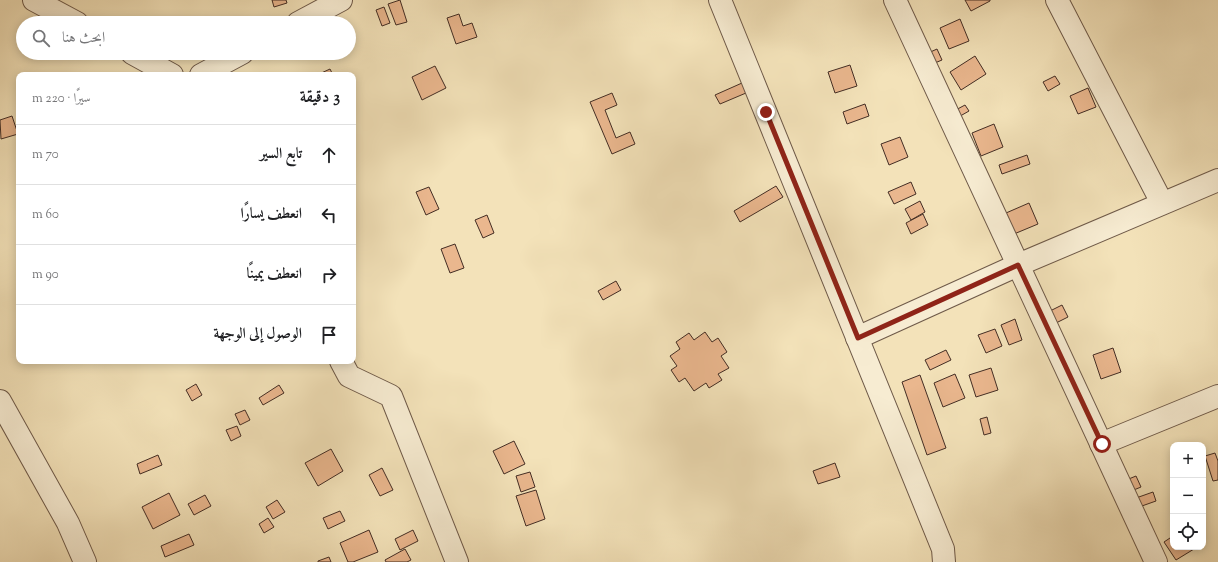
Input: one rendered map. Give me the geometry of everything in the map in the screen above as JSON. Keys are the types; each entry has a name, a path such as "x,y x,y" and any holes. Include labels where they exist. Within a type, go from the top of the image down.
{"street":[{"path":"34,0 63,16"},
{"path":"311,16 340,0"},
{"path":"720,0 943,549 944,562"},
{"path":"895,0 1156,562"},
{"path":"1057,0 1162,203"},
{"path":"145,60 167,72"},
{"path":"207,72 229,60"},
{"path":"858,338 1018,265 1218,180"},
{"path":"343,364 349,376 391,396 457,562"},
{"path":"1102,444 1218,396"},
{"path":"0,400 68,523 85,562"}],"building":[{"path":"272,0 286,0 287,3 274,7"},
{"path":"400,0 407,22 396,25 388,4"},
{"path":"965,0 990,0 990,1 971,11"},
{"path":"384,7 390,23 382,26 376,10"},
{"path":"459,14 463,26 472,23 477,37 456,44 447,18"},
{"path":"960,19 969,41 949,49 940,28"},
{"path":"937,49 942,60 930,65 926,54"},
{"path":"975,56 986,74 961,90 950,72"},
{"path":"850,65 857,86 835,93 828,72"},
{"path":"435,66 446,88 422,100 412,77"},
{"path":"330,69 332,72 324,72"},
{"path":"1055,76 1060,84 1048,91 1043,82"},
{"path":"742,83 746,93 720,104 715,95"},
{"path":"1088,88 1096,107 1078,114 1070,96"},
{"path":"612,93 617,105 605,110 616,138 630,132 635,144 612,154 590,102"},
{"path":"865,104 869,116 847,124 843,112"},
{"path":"965,105 969,111 955,119 952,112"},
{"path":"12,116 16,128 16,135 1,139 0,120"},
{"path":"994,124 1003,147 981,156 972,133"},
{"path":"900,137 908,157 889,165 881,144"},
{"path":"1027,155 1030,164 1002,174 999,165"},
{"path":"911,182 916,194 894,204 888,192"},
{"path":"776,186 783,197 740,222 734,211"},
{"path":"429,187 439,209 426,215 416,192"},
{"path":"920,201 925,212 911,220 905,209"},
{"path":"1029,203 1038,224 1014,234 1006,213"},
{"path":"923,214 928,225 911,234 906,223"},
{"path":"487,215 494,233 483,238 475,220"},
{"path":"455,244 464,268 450,273 441,249"},
{"path":"616,281 621,290 603,300 598,291"},
{"path":"1062,305 1068,317 1046,328 1040,316"},
{"path":"1015,319 1022,340 1009,345 1001,325"},
{"path":"995,329 1002,346 986,353 978,335"},
{"path":"705,332 712,342 718,338 727,352 721,356 729,368 718,374 722,380 709,388 706,383 694,391 685,378 679,382 671,370 677,366 670,356 680,349 676,342 689,333 694,340"},
{"path":"1113,348 1121,372 1101,379 1093,355"},
{"path":"946,350 951,360 930,370 925,360"},
{"path":"991,368 998,390 976,397 969,375"},
{"path":"955,374 965,398 943,407 934,383"},
{"path":"920,375 946,448 927,455 902,382"},
{"path":"196,384 202,395 192,401 186,390"},
{"path":"279,385 284,393 263,405 259,398"},
{"path":"245,410 250,420 240,425 235,414"},
{"path":"987,417 991,433 984,435 980,419"},
{"path":"237,426 241,436 231,441 226,430"},
{"path":"514,441 525,464 504,474 493,451"},
{"path":"331,449 343,471 318,486 305,463"},
{"path":"1215,453 1218,461 1218,480 1213,481 1206,456"},
{"path":"158,455 162,465 140,474 137,464"},
{"path":"835,463 840,477 818,484 813,471"},
{"path":"382,468 393,490 380,496 369,475"},
{"path":"530,472 535,487 521,492 516,476"},
{"path":"1136,476 1141,487 1124,494 1119,483"},
{"path":"536,490 545,519 526,526 516,496"},
{"path":"1153,492 1156,501 1139,507 1136,498"},
{"path":"169,493 180,515 153,529 142,507"},
{"path":"205,495 211,506 194,515 188,504"},
{"path":"277,500 285,512 273,519 266,507"},
{"path":"340,511 345,521 328,529 323,518"},
{"path":"268,518 274,527 264,533 259,524"},
{"path":"369,530 378,552 353,562 348,562 340,543"},
{"path":"413,530 418,541 400,550 395,539"},
{"path":"189,534 194,545 165,557 161,546"},
{"path":"1170,538 1170,550 1192,550 1176,560 1164,542"},
{"path":"405,549 411,560 407,562 386,562 385,560"},
{"path":"329,557 331,562 318,562 318,561"}],"route":[{"path":"766,112 858,338 1018,265 1102,444"}]}
